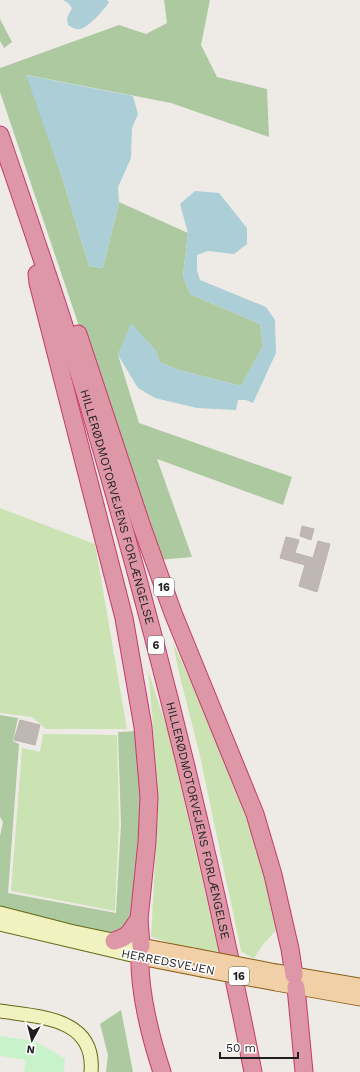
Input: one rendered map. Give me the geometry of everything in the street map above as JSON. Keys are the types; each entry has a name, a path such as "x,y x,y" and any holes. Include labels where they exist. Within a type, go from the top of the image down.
{"highway":[{"name":"HILLERØDMOTORVEJENS FORLÆNGELSE","path":"0,135 31,226 98,436 159,656 206,846 253,1072"},
{"name":"16","path":"23,204 46,236 142,527 173,613 255,814 274,875 290,948 295,981"},
{"path":"31,226 38,283 124,618 143,727 149,797 147,842 139,920 141,951 140,966 146,1010 155,1051 162,1072"},
{"path":"114,941 124,938 130,933 139,920"},
{"path":"295,981 304,1072"}],"main road":[{"name":"HERREDSVEJEN","path":"141,951 276,978 360,986"},
{"name":"HERREDSVEJEN","path":"295,981 360,998"}],"street":[{"name":"HERREDSVEJEN","path":"0,913 114,941 141,951"},
{"name":"HERREDSVEJEN","path":"0,924 141,951"},
{"path":"0,1011 52,1020 65,1024 76,1031 84,1041 90,1053 91,1072"}],"green space":[{"path":"164,0 210,0 201,45 217,77 267,89 269,137 171,103 27,75 62,177 89,266 103,268 119,202 188,233 183,276 190,294 260,324 263,346 241,386 179,370 159,362 156,351 131,324 118,355 139,423 292,477 283,505 157,459 192,557 158,560 0,92 0,68 119,25 146,34 167,23"},
{"path":"0,19 12,42 4,48 0,41"},
{"path":"0,508 95,544 127,729 46,729 32,717 0,713"},
{"path":"173,643 203,708 230,774 261,859 278,928 261,947 254,959 241,951 200,756"},
{"path":"148,670 169,735 219,952 187,948 151,937 158,806"},
{"path":"0,715 18,718 13,741 19,744 8,893 116,913 121,824 118,732 139,731 142,810 131,916 127,927 114,935 0,910 0,836 3,822 0,817"},
{"path":"43,734 117,735 119,823 115,911 11,891 22,748 40,752"},
{"path":"121,1010 133,1072 106,1072 108,1055 100,1024"},
{"path":"0,1036 35,1041 65,1059 64,1072 24,1072 26,1060 0,1056"}],"water":[{"path":"63,0 107,0 109,2 92,22 83,28 78,29 68,25 67,18 72,8"},
{"path":"26,75 133,96 138,114 132,128 131,158 118,187 119,202 103,268 89,266 62,177"},
{"path":"195,191 219,193 247,228 247,244 234,254 208,251 197,255 197,270 200,280 266,307 275,320 276,353 253,403 246,400 238,400 236,410 197,408 155,398 138,388 118,355 131,323 156,351 159,362 179,370 241,386 263,346 260,324 190,294 183,276 188,233 180,204"}],"building":[{"path":"302,526 314,529 311,540 300,536"},
{"path":"286,537 299,540 295,553 313,558 318,541 330,544 317,592 299,586 305,565 280,558"},
{"path":"20,720 40,725 35,745 14,740"}]}
